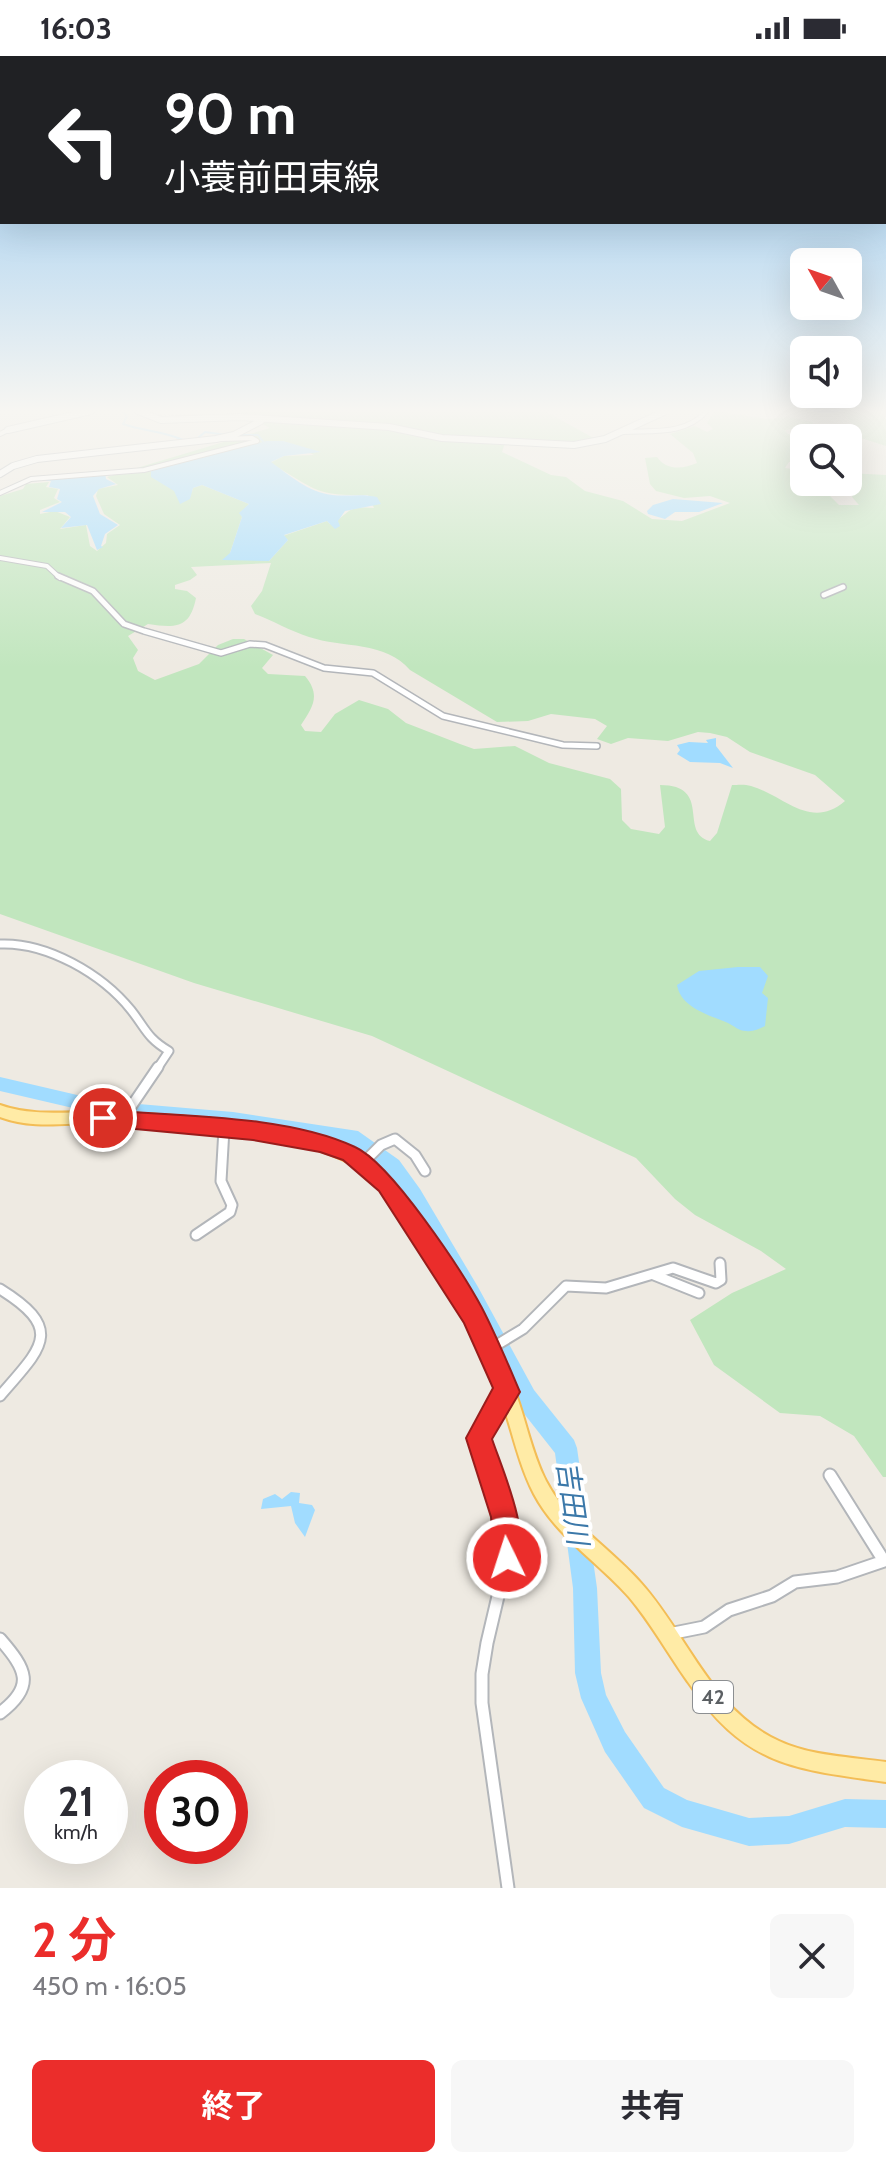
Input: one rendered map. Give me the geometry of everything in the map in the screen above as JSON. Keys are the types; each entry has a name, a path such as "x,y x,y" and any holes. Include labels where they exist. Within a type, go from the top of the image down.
{"main road":[{"name":"42","path":"0,1111 33,1119 124,1119 224,1129 321,1143 366,1160 397,1198 495,1346 534,1474 551,1505 636,1591 720,1707 752,1737 770,1748 800,1758 886,1772"}],"street":[{"path":"0,558 47,566 60,578 93,591 124,624 144,631 221,653 250,644 265,645 324,668 373,673 443,716 563,745 597,746"},
{"path":"824,595 843,587"},
{"path":"0,944 22,943 90,972 131,1010 150,1040 169,1051 124,1119"},
{"path":"196,1235 230,1212 232,1205 221,1181 224,1129"},
{"path":"366,1160 381,1145 395,1139 415,1155 425,1171"},
{"path":"495,1346 523,1329 566,1286 606,1288 673,1268 716,1283 721,1280 720,1263"},
{"path":"654,1275 699,1293"},
{"path":"0,1289 32,1308 43,1322 43,1333 36,1351 0,1396"},
{"path":"507,1392 499,1400 479,1438 504,1517 507,1540 505,1578 482,1674 482,1703 508,1888"},
{"path":"667,1635 704,1627 729,1610 772,1596 795,1582 837,1577 884,1561 830,1475"},
{"path":"0,1639 27,1678 24,1693 0,1713"}],"green space":[{"path":"0,496 55,496 60,502 40,510 40,514 55,511 70,517 60,529 86,525 90,546 97,551 106,543 107,534 120,525 104,514 96,496 230,496 249,504 240,513 242,517 230,553 269,561 288,540 283,536 327,521 330,524 353,509 374,508 369,496 606,496 623,501 652,519 682,521 730,503 711,496 830,496 839,505 859,505 852,496 886,496 886,1477 854,1436 820,1416 780,1413 714,1365 690,1320 732,1293 786,1269 761,1251 695,1215 636,1158 372,1036 194,983 0,914","holes":["271,563 262,591 251,606 255,614 309,637 389,654 497,722 528,721 551,714 595,719 607,726 597,739 611,744 628,738 668,741 698,732 710,733 727,737 750,752 815,775 845,801 820,813 809,812 763,790 732,785 717,833 710,841 696,829 691,801 686,793 676,787 660,785 665,827 659,834 631,829 622,820 621,789 610,779 549,763 515,746 474,749 406,723 388,709 359,700 335,714 321,732 305,731 301,725 314,701 310,683 305,676 268,674 262,668 273,655 244,639 233,639 218,645 199,664 155,680 138,671 133,658 138,650 128,636 148,624 173,626 190,616 196,598 187,591 175,589 175,585 197,575 191,567"]}],"water":[{"path":"58,496 93,496 100,514 118,525 105,534 103,547 97,550 87,525 61,528 71,517 65,512 42,512 62,502"},
{"path":"177,496 191,496 190,499 180,504"},
{"path":"230,496 374,496 381,504 345,511 338,521 340,526 335,529 327,521 284,535 288,540 269,561 222,560 230,553 242,517 239,513 249,504"},
{"path":"673,499 723,503 699,512 675,512 665,519 648,514 653,505"},
{"path":"716,738 716,746 733,768 720,763 690,762 677,754 680,750 677,745 708,743 706,740"},
{"path":"760,967 768,976 762,993 768,998 765,1026 754,1031 741,1030 697,1010 684,1000 677,985 699,971"},
{"path":"291,1492 300,1493 299,1503 312,1505 315,1510 305,1537 295,1523 291,1506 261,1509 263,1499 275,1494 282,1499"}],"waterway":[{"name":"吉田川","path":"0,1084 103,1108 233,1119 352,1136 392,1166 413,1195 471,1294 526,1398 566,1448 585,1588 588,1673 594,1698 615,1742 654,1798 682,1813 749,1832 789,1830 845,1813 886,1814"}],"route":[{"path":"103,1118 253,1131 321,1143 351,1154 377,1174 397,1198 473,1315 507,1392 499,1400 479,1438 504,1517 507,1558"}]}
